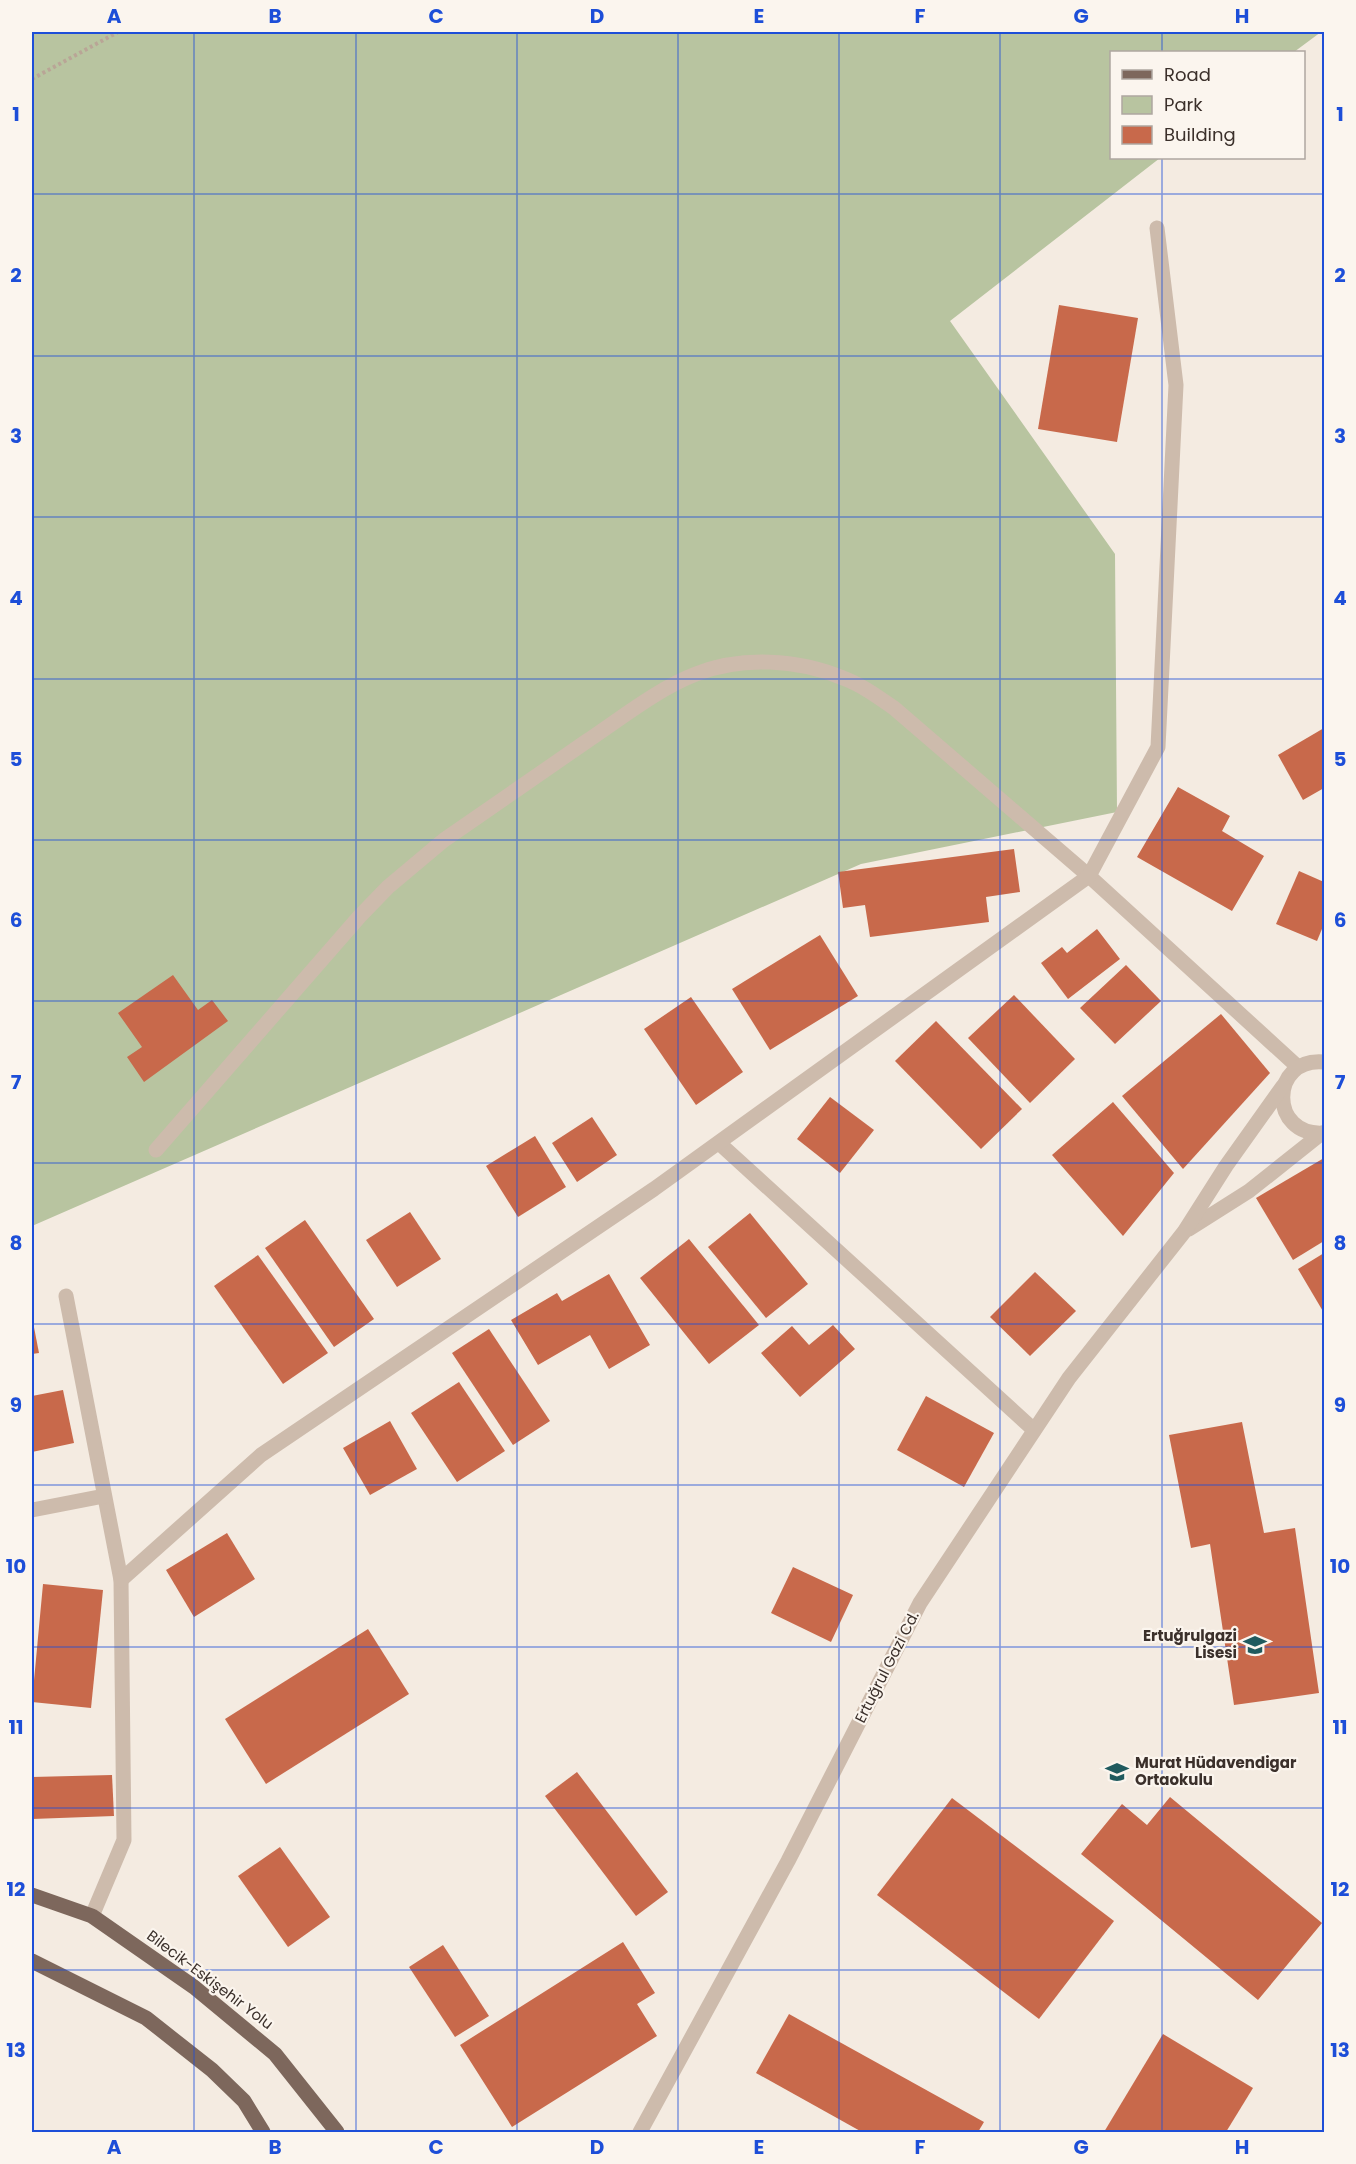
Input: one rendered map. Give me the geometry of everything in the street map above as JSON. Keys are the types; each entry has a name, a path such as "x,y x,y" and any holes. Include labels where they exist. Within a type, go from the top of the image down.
{"main road":[{"name":"Bilecik-Eskişehir Yolu","path":"32,1895 92,1916 194,1987 275,2054 337,2133"},
{"path":"32,1960 146,2018 212,2070 274,2133"},
{"path":"244,2102 263,2133"}],"street":[{"path":"121,1580 261,1455 644,1196 1089,876 1158,747 1176,384 1157,228"},
{"path":"156,1150 359,917 415,863 444,840 651,698 695,674 725,666 755,662 806,667 843,678 870,691 894,708 1089,876 1298,1067"},
{"path":"1184,1232 1226,1166 1290,1075 1298,1067 1324,1060"},
{"path":"1283,1086 1282,1099 1291,1121 1300,1129 1323,1133"},
{"path":"1184,1232 1249,1191 1323,1133"},
{"path":"718,1143 1034,1430"},
{"name":"Ertuğrul Gazi Cd.","path":"640,2133 788,1861 920,1603 1069,1378 1184,1232"},
{"path":"66,1296 121,1580 124,1840 92,1916"},
{"path":"32,1510 104,1496"}],"path":[{"path":"32,79 118,32"}],"green space":[{"path":"32,32 1321,32 1295,51 1110,51 1110,159 1159,159 950,321 1115,554 1117,812 861,864 32,1226"}],"building":[{"path":"1059,305 1138,318 1117,442 1038,429"},
{"path":"1324,728 1324,788 1303,800 1278,755"},
{"path":"1178,787 1230,816 1222,831 1264,856 1232,911 1137,857"},
{"path":"1014,849 1020,892 986,897 989,922 870,937 865,905 843,908 838,872"},
{"path":"1299,871 1324,882 1324,924 1317,941 1276,924"},
{"path":"1097,929 1120,959 1068,999 1041,963 1062,947 1067,953"},
{"path":"820,935 858,996 770,1050 732,989"},
{"path":"1126,965 1161,1001 1115,1044 1080,1008"},
{"path":"173,975 198,1010 212,1000 228,1021 144,1082 127,1057 142,1047 118,1013"},
{"path":"1014,995 1075,1059 1030,1103 968,1038"},
{"path":"691,997 743,1072 696,1105 644,1029"},
{"path":"1221,1014 1270,1073 1183,1169 1122,1096"},
{"path":"936,1021 1022,1109 981,1149 895,1061"},
{"path":"830,1097 874,1130 840,1173 797,1139"},
{"path":"1113,1102 1174,1173 1123,1236 1052,1155"},
{"path":"592,1117 617,1155 577,1182 552,1143"},
{"path":"535,1136 566,1187 518,1217 486,1166"},
{"path":"1324,1158 1324,1241 1293,1260 1256,1198"},
{"path":"410,1212 441,1259 397,1287 366,1240"},
{"path":"750,1213 808,1284 766,1318 708,1247"},
{"path":"305,1220 374,1319 334,1347 265,1248"},
{"path":"689,1239 759,1325 709,1364 640,1278"},
{"path":"1324,1253 1324,1313 1298,1269"},
{"path":"258,1255 328,1353 283,1384 214,1286"},
{"path":"1035,1272 1076,1311 1030,1356 990,1317"},
{"path":"609,1274 650,1345 609,1369 590,1335 538,1365 511,1320 557,1293 562,1301"},
{"path":"32,1317 39,1353 32,1354"},
{"path":"833,1325 855,1349 800,1397 761,1353 792,1326 809,1345"},
{"path":"489,1329 550,1421 513,1445 452,1353"},
{"path":"459,1382 505,1451 457,1482 411,1413"},
{"path":"63,1390 74,1443 32,1452 32,1396"},
{"path":"926,1396 994,1433 964,1487 897,1450"},
{"path":"390,1421 417,1469 370,1495 343,1448"},
{"path":"1242,1422 1264,1533 1295,1528 1319,1693 1234,1705 1210,1544 1191,1548 1169,1435"},
{"path":"227,1533 255,1579 194,1617 166,1570"},
{"path":"793,1567 853,1595 831,1642 771,1613"},
{"path":"43,1584 103,1590 91,1708 32,1702"},
{"path":"368,1629 409,1694 266,1784 225,1719"},
{"path":"577,1772 668,1892 636,1916 545,1796"},
{"path":"112,1775 114,1816 32,1819 32,1777"},
{"path":"1170,1797 1322,1923 1258,2000 1081,1854 1122,1804 1147,1825"},
{"path":"952,1798 1114,1921 1039,2019 877,1895"},
{"path":"280,1847 330,1917 288,1947 238,1876"},
{"path":"623,1942 655,1993 637,2004 657,2036 512,2127 460,2045"},
{"path":"443,1945 489,2016 455,2037 409,1967"},
{"path":"789,2014 984,2122 978,2132 862,2132 756,2073"},
{"path":"1163,2034 1253,2088 1226,2132 1104,2132"}],"place":[{"name":"Ertuğrulgazi Lisesi","path":"1255,1645"},
{"name":"Murat Hüdavendigar Ortaokulu","path":"1117,1772"}]}
